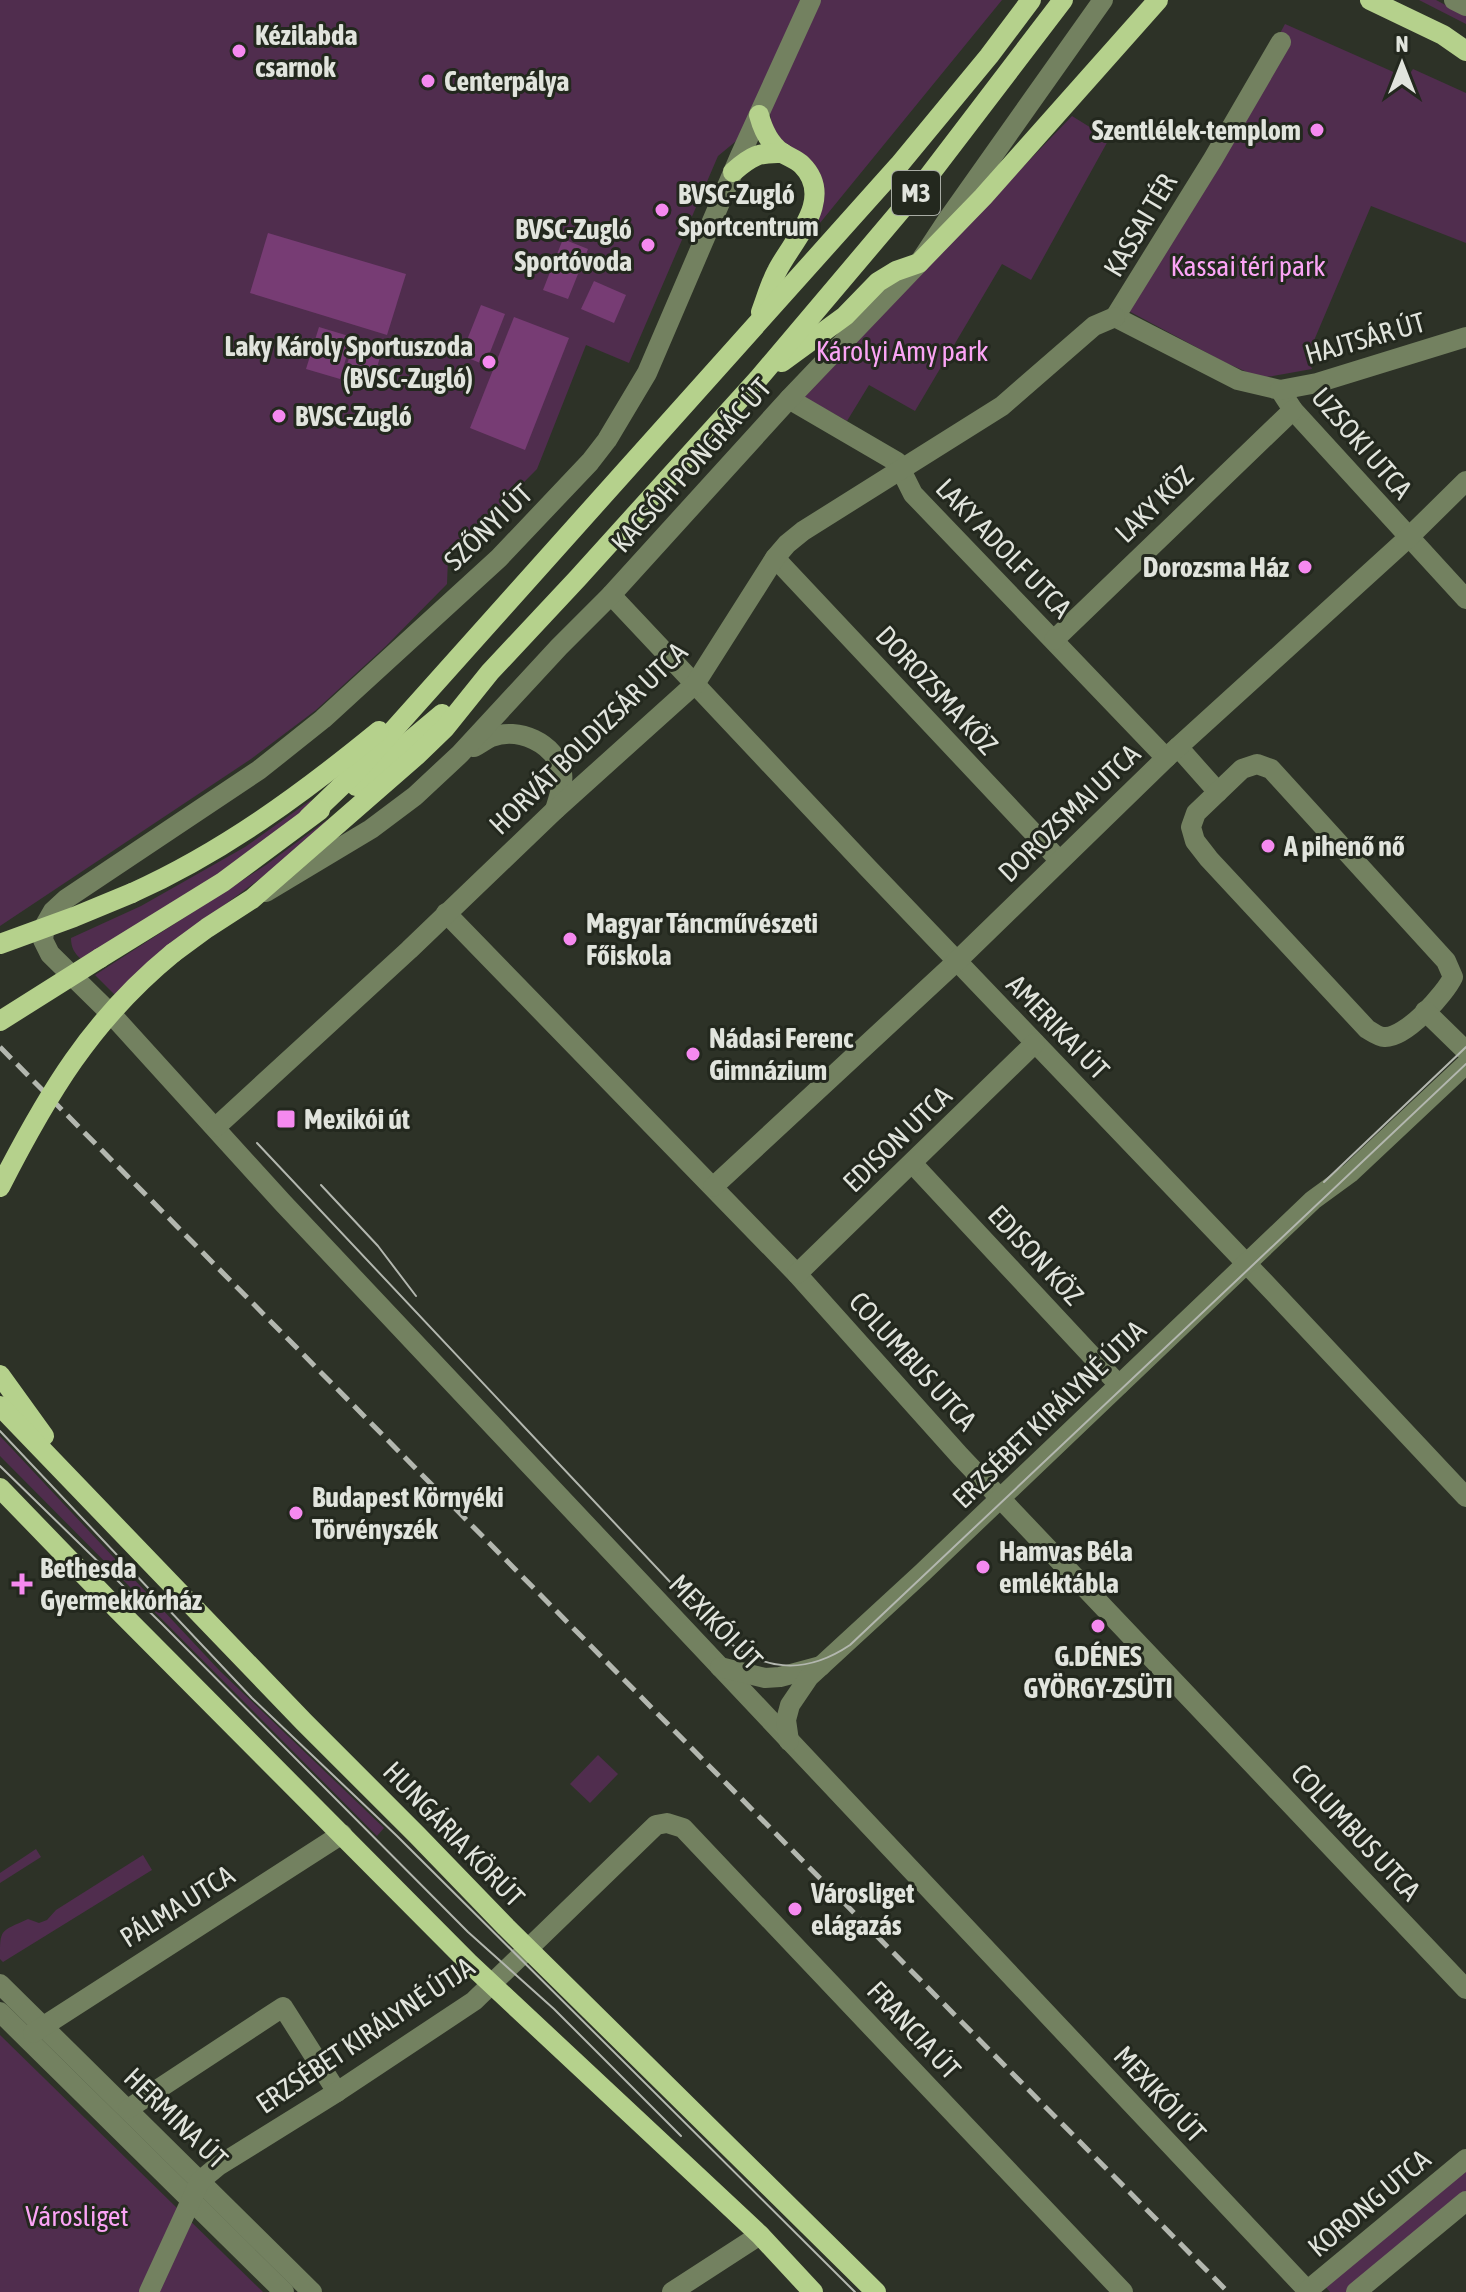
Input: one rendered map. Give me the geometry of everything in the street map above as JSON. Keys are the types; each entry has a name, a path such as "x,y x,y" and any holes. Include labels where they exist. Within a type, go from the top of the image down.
{"main road":[{"name":"KACSÓH PONGRÁC ÚT","path":"421,698 899,165 1031,0"},
{"name":"KACSÓH PONGRÁC ÚT","path":"490,672 759,378 918,190 1063,0"},
{"path":"1370,0 1466,46"},
{"path":"759,378 827,331 878,282 896,271 919,263 1077,93 1153,4"},
{"path":"754,328 777,271 795,245 814,206 814,190 805,168 770,141 759,115"},
{"path":"733,172 748,158 759,154 783,153"},
{"path":"0,1021 223,882 365,780 490,672"},
{"path":"0,1187 41,1111 78,1053 122,999 173,953 252,899 416,756 445,728 490,672"},
{"path":"308,818 355,773 421,698"},
{"path":"0,944 74,917 175,874 267,816 333,769 421,698"},
{"path":"0,1375 89,1498"},
{"name":"HUNGÁRIA KÖRÚT","path":"0,1406 528,1949 876,2292"},
{"path":"0,1488 492,1985 760,2235 813,2292"}],"street":[{"name":"SZŐNYI ÚT","path":"50,954 43,933 48,917 66,899 259,770 323,719 499,558 590,462 607,440 647,373 811,0"},
{"name":"KACSÓH PONGRÁC ÚT","path":"252,899 293,878 371,829 415,796 460,754 611,595 789,399 919,263 1103,0"},
{"path":"1454,0 1466,6"},
{"name":"KASSAI TÉR","path":"1195,358 1115,317 1281,42"},
{"name":"HORVÁT BOLDIZSÁR UTCA","path":"216,1127 555,810 695,684 787,544 1002,406 1094,326 1115,317"},
{"name":"HAJTSÁR ÚT","path":"1280,390 1317,383 1466,337"},
{"name":"UZSOKI UTCA","path":"1195,358 1238,380 1280,390 1293,410 1466,599"},
{"name":"LAKY ADOLF UTCA","path":"789,399 897,462 913,494 1054,640 1218,792"},
{"name":"LAKY KÖZ","path":"1054,640 1293,410"},
{"name":"DOROZSMAI UTCA","path":"713,1187 957,961 1172,752 1408,538 1466,481"},
{"name":"DOROZSMA KÖZ","path":"775,558 1059,860"},
{"name":"AMERIKAI ÚT","path":"611,595 1466,1497"},
{"path":"460,754 501,735 521,735 537,740 551,752 562,774 555,810"},
{"path":"1257,764 1271,769 1446,961 1453,977 1446,990 1425,1011 1400,1035 1383,1038 1367,1029 1195,841 1191,827 1196,813 1242,769 1257,764"},
{"name":"COLUMBUS UTCA","path":"446,913 797,1274 1000,1499 1466,1989"},
{"name":"MEXIKÓI ÚT","path":"50,954 114,1017 262,1180 1308,2291"},
{"path":"1425,1011 1463,1060"},
{"name":"EDISON UTCA","path":"797,1274 1035,1043"},
{"name":"ERZSÉBET KIRÁLYNÉ ÚTJA","path":"789,1741 786,1720 790,1705 798,1691 821,1666 1313,1200 1350,1173 1463,1060"},
{"name":"EDISON KÖZ","path":"912,1163 1119,1385"},
{"name":"ERZSÉBET KIRÁLYNÉ ÚTJA","path":"718,1666 765,1678 821,1666"},
{"name":"FRANCIA ÚT","path":"656,1825 672,1823 683,1828 1123,2292"},
{"name":"ERZSÉBET KIRÁLYNÉ ÚTJA","path":"196,2190 218,2166 474,2001 656,1825"},
{"name":"PÁLMA UTCA","path":"34,2032 342,1834"},
{"name":"HERMINA ÚT","path":"0,1984 34,2032 196,2190 312,2292"},
{"path":"128,2109 283,2007 337,2092"},
{"name":"HERMINA ÚT","path":"0,2012 34,2032 128,2109 284,2292"},
{"name":"KORONG UTCA","path":"1308,2291 1466,2159"},
{"path":"149,2292 196,2190"},
{"path":"1356,2292 1466,2201"},
{"path":"672,2292 760,2235"}],"green space":[{"name":"BVSC-Zugló","path":"0,0 1002,0 802,245 819,211 772,126 770,113 718,156 629,363 586,345 537,469 448,559 447,584 316,710 251,759 0,926"},
{"path":"1419,0 1436,0 1466,16 1466,24"},
{"name":"Kassai téri park","path":"1285,24 1407,78 1413,69 1466,93 1466,243 1371,206 1307,357 1312,369 1261,378 1226,363 1123,308 1201,179"},
{"name":"Károlyi Amy park","path":"1072,116 1109,139 1031,280 1002,264 915,411 869,385 847,421 802,396"},
{"path":"311,800 315,804 253,852 81,959 75,952 71,938 141,906 245,847"},
{"path":"330,820 324,832 212,914 115,995 95,975 266,865"},
{"path":"0,1436 220,1671 384,1828 377,1836 0,1456"},
{"path":"598,1755 618,1774 590,1803 570,1784"},
{"path":"36,1849 41,1857 0,1883 0,1873"},
{"path":"143,1855 152,1870 3,1962 0,1959 1,1936 7,1929 28,1919 39,1923 47,1920 56,1910"},
{"name":"Városliget","path":"0,2035 263,2292 0,2292"},
{"path":"1466,2167 1466,2195 1349,2292 1330,2292 1323,2284"}],"shaded area":[{"path":"268,233 406,274 387,335 250,293"},
{"path":"563,239 588,249 568,299 543,290"},
{"path":"594,281 626,295 614,323 581,309"},
{"path":"481,305 505,314 485,365 461,355"},
{"path":"514,317 569,338 525,450 470,428"},
{"path":"319,327 352,337 340,379 306,369"},
{"path":"355,338 383,346 371,389 342,381"}],"tram line":[{"path":"1324,1182 1466,1047"},
{"path":"257,1143 720,1635 751,1656 767,1662 799,1665 816,1662 850,1645 1466,1064"},
{"path":"321,1185 378,1246 416,1296"},
{"path":"0,1431 252,1698 397,1836 855,2292"},
{"path":"0,1466 468,1932 554,2009 681,2136"}],"railway":[{"path":"0,1047 1228,2292"}],"place":[{"name":"Kézilabda csarnok","path":"239,51"},
{"name":"Centerpálya","path":"428,81"},
{"name":"Szentlélek-templom","path":"1317,130"},
{"name":"BVSC-Zugló Sportcentrum","path":"662,210"},
{"name":"BVSC-Zugló Sportóvoda","path":"648,245"},
{"name":"Laky Károly Sportuszoda (BVSC-Zugló)","path":"489,362"},
{"name":"BVSC-Zugló","path":"279,416"},
{"name":"Dorozsma Ház","path":"1305,567"},
{"name":"A pihenő nő","path":"1268,846"},
{"name":"Magyar Táncművészeti Főiskola","path":"570,939"},
{"name":"Nádasi Ferenc Gimnázium","path":"693,1054"},
{"name":"Mexikói út","path":"286,1119"},
{"name":"Budapest Környéki Törvényszék","path":"296,1513"},
{"name":"Hamvas Béla emléktábla","path":"983,1567"},
{"name":"Bethesda Gyermekkórház","path":"22,1584"},
{"name":"G.DÉNES GYÖRGY-ZSÜTI","path":"1098,1626"},
{"name":"Városliget elágazás","path":"795,1909"}]}
